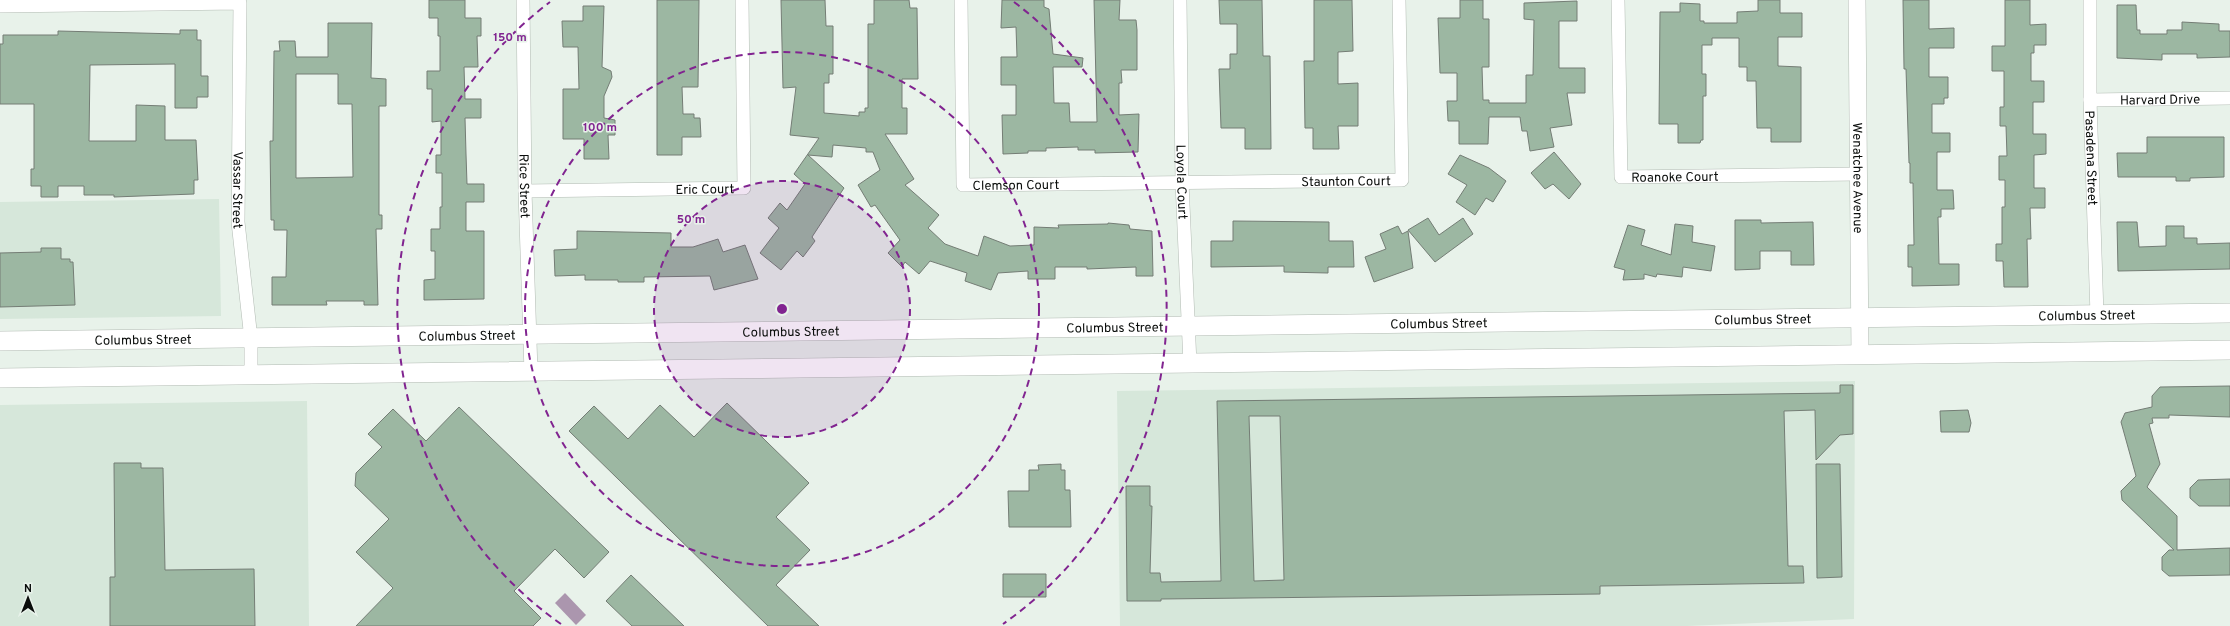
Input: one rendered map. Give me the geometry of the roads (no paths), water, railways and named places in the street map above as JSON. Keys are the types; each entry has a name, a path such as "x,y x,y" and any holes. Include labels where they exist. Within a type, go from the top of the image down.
{"main road":[{"name":"Columbus Street","path":"0,341 2230,313"},
{"path":"0,378 2230,350"}],"street":[{"name":"Rice Street","path":"523,0 525,191 530,372"},
{"name":"Eric Court","path":"525,191 744,188 742,0"},
{"name":"Clemson Court","path":"961,0 963,185 1182,182"},
{"name":"Loyola Court","path":"1180,0 1182,182 1190,364"},
{"name":"Staunton Court","path":"1182,182 1402,180 1399,0"},
{"name":"Roanoke Court","path":"1618,0 1620,177 1858,174"},
{"name":"Wenatchee Avenue","path":"1857,0 1860,355"},
{"name":"Pasadena Street","path":"2090,0 2090,100 2097,315"},
{"name":"Vassar Street","path":"0,6 240,3 238,222 251,339 251,376"},
{"name":"Harvard Drive","path":"2090,100 2230,98"}]}
